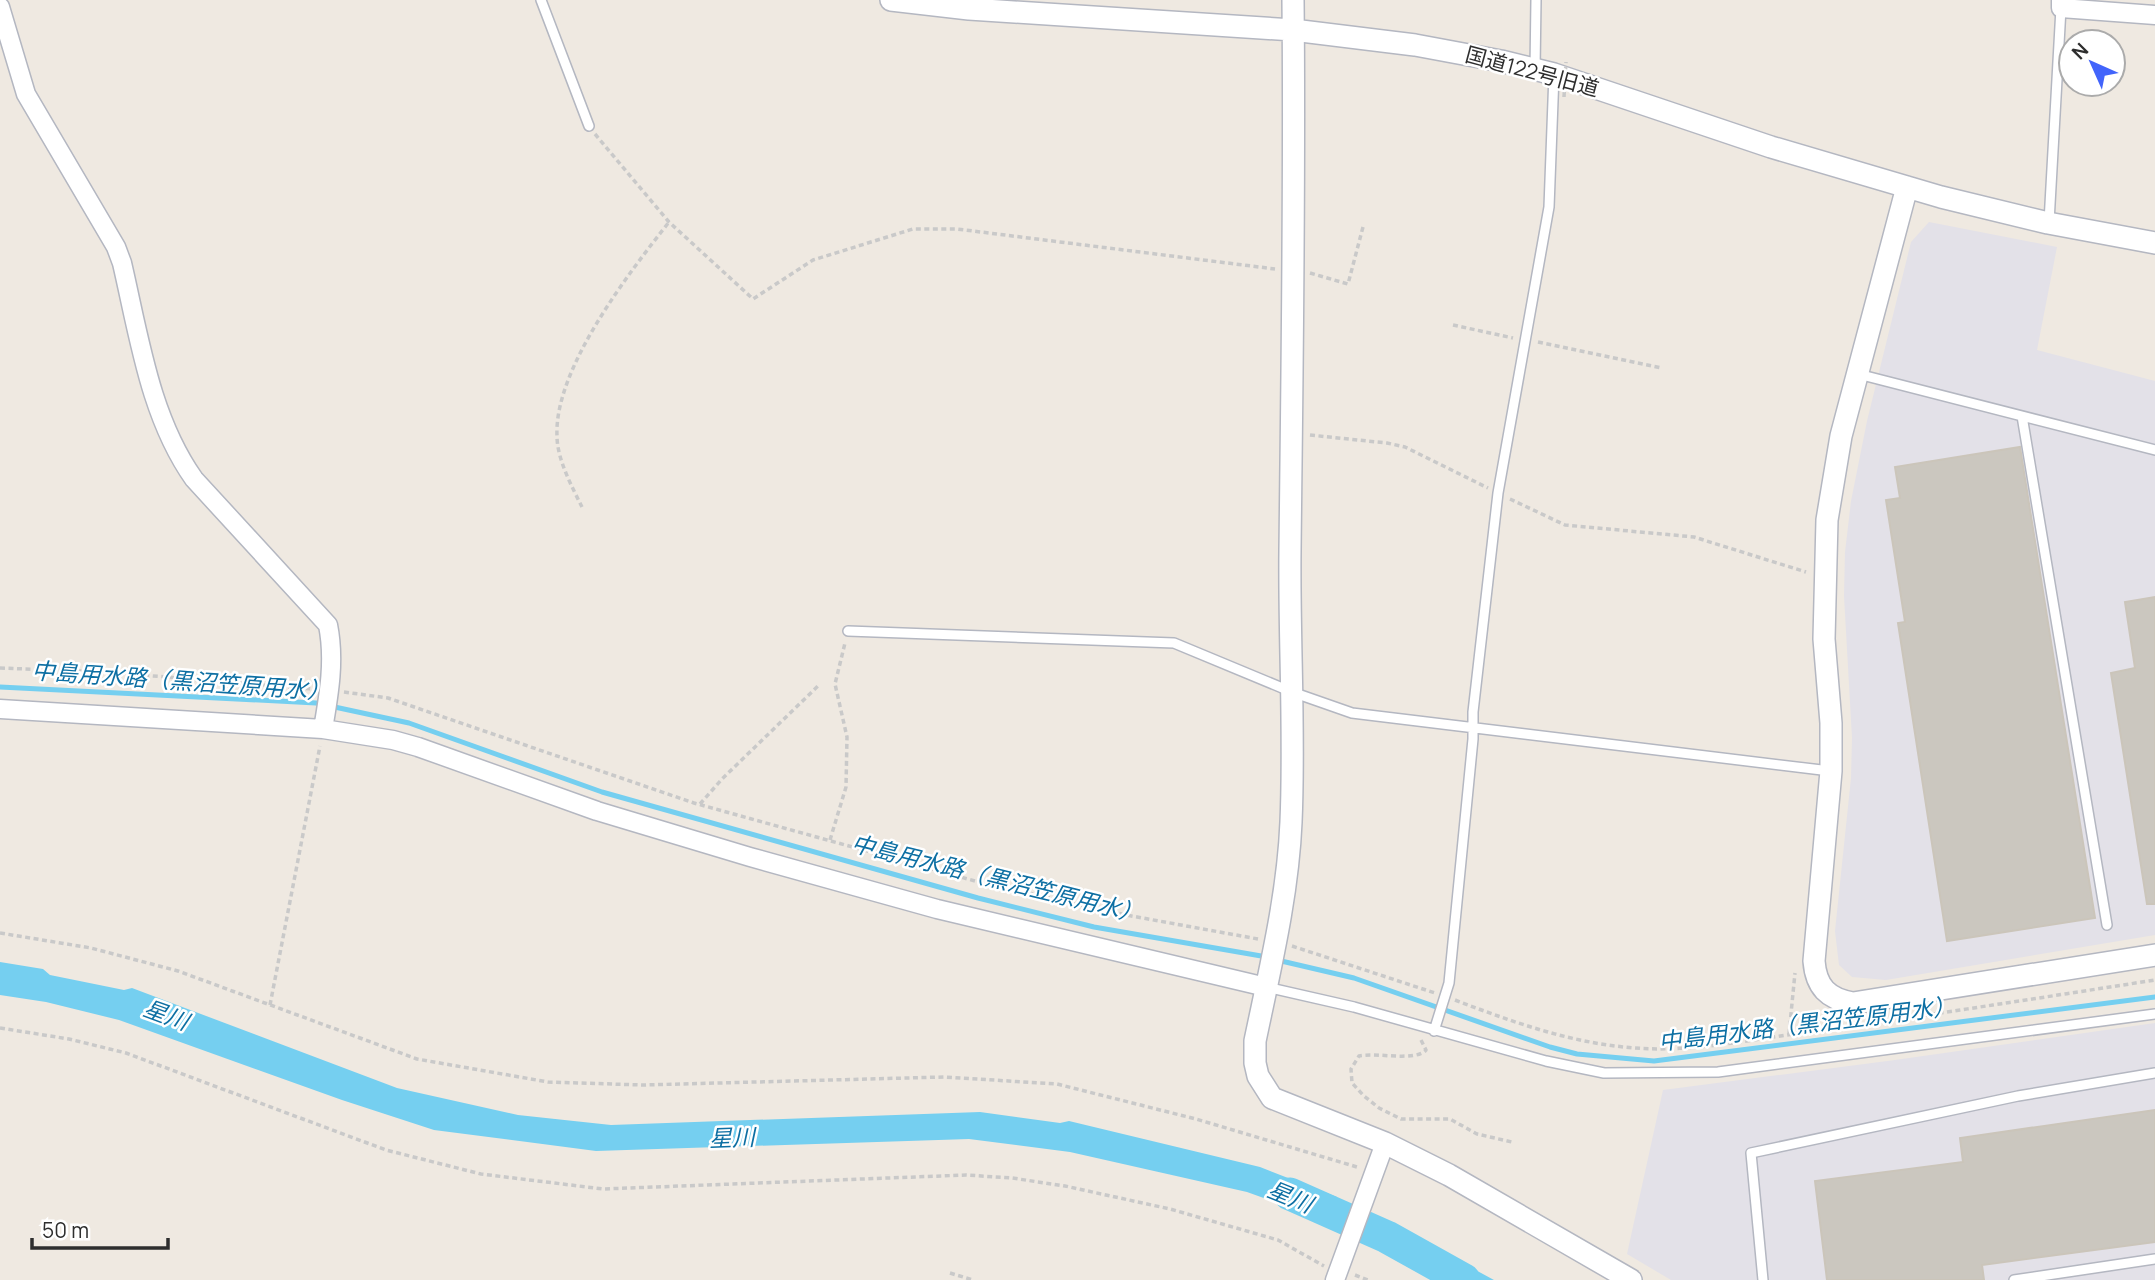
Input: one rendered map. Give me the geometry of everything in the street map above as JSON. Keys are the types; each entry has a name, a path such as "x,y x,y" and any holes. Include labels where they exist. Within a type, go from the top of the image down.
{"street":[{"name":"国道122号旧道","path":"891,0 969,9 1293,30 1415,44 1549,68 1771,147 1907,187 2048,223 2155,243"},
{"path":"1293,0 1294,269 1289,626 1292,692 1291,823 1285,889 1255,1041 1258,1076 1272,1098 1385,1143 1497,1200 1631,1280"},
{"path":"2061,4 2155,15"},
{"path":"0,7 26,94 116,247 152,387 179,457 194,479 328,625 333,649 324,723"},
{"path":"1907,187 1836,465 1827,520 1824,639 1830,723 1830,771 1815,974 1827,995 1838,1001 1853,1003 2155,955"},
{"path":"0,709 324,723 418,747 660,831 937,909 1267,979"},
{"path":"1337,1272 1367,1174 1385,1143"}],"lane":[{"path":"541,0 589,126"},
{"path":"1434,1031 1450,984 1498,493 1549,207 1549,68 1536,0"},
{"path":"2048,223 2061,4"},
{"path":"1858,374 2155,450"},
{"path":"2022,416 2107,925"},
{"path":"848,631 1174,643 1292,692 1352,713 1830,771"},
{"path":"1267,979 1434,1031 1467,1037 1546,1061 1604,1073 1718,1072 2155,1014"},
{"path":"1763,1280 1751,1153 2018,1096 2155,1073"},
{"path":"2014,1280 2155,1259"}],"path":[{"path":"1549,68 1566,62 1564,97"},
{"path":"589,126 669,222 753,299 813,260 913,229 957,229 1273,269 1294,269 1349,284 1363,227"},
{"path":"582,506 568,480 556,437 562,393 576,360 630,272 669,222"},
{"path":"1453,325 1662,368"},
{"path":"1292,434 1405,447 1565,525 1694,537 1824,577"},
{"path":"830,840 846,787 847,737 835,684 848,631"},
{"path":"0,668 105,672 330,690 388,698 699,804 975,881 1126,915 1275,944 1538,1030 1624,1047 1705,1047 2155,980"},
{"path":"699,804 818,685"},
{"path":"270,1005 324,723"},
{"path":"0,933 91,948 178,971 416,1059 548,1082 643,1085 944,1077 1057,1084 1196,1119 1367,1174"},
{"path":"0,1028 69,1039 126,1053 386,1150 481,1174 603,1189 939,1176 1013,1178 1065,1186 1227,1224 1278,1240 1337,1272 1368,1280"},
{"path":"1421,1040 1426,1050 1417,1056 1359,1056 1351,1069 1352,1083 1364,1096 1401,1119 1450,1119 1477,1134 1512,1142"},
{"path":"1380,1117 1385,1111"},
{"path":"950,1273 973,1280"}],"shaded area":[{"path":"1929,222 2057,247 2037,350 2155,381 2155,935 1886,980 1852,977 1839,965 1835,931 1851,778 1852,738 1844,596 1845,552 1851,501 1867,421 1911,242"},
{"path":"2155,1023 2155,1280 1671,1280 1627,1254 1663,1090"}],"water":[{"path":"0,962 43,969 50,975 124,990 132,988 397,1088 518,1115 611,1125 980,1112 1060,1123 1069,1121 1260,1167 1337,1197 1327,1221 1247,1192 1070,1152 969,1139 596,1151 434,1130 119,1020 46,1002 0,995"},
{"path":"1374,1215 1494,1280 1436,1280 1365,1241"}],"building":[{"path":"2020,447 2095,918 1947,941 1898,623 1905,622 1886,500 1900,498 1895,467"},
{"path":"2155,597 2155,904 2147,904 2111,673 2135,668 2125,602"},
{"path":"2155,1110 2155,1242 1982,1265 1984,1280 1827,1280 1815,1181 1963,1162 1960,1138"}],"waterway":[{"name":"中島用水路（黒沼笠原用水）","path":"0,687 316,703 409,723 602,792 978,898 1094,927 1267,957"},
{"name":"中島用水路（黒沼笠原用水）","path":"1277,960 1354,978 1550,1047 1577,1054 1654,1061 2155,997"},
{"name":"星川","path":"1290,1194 1387,1237 1464,1280"}]}
